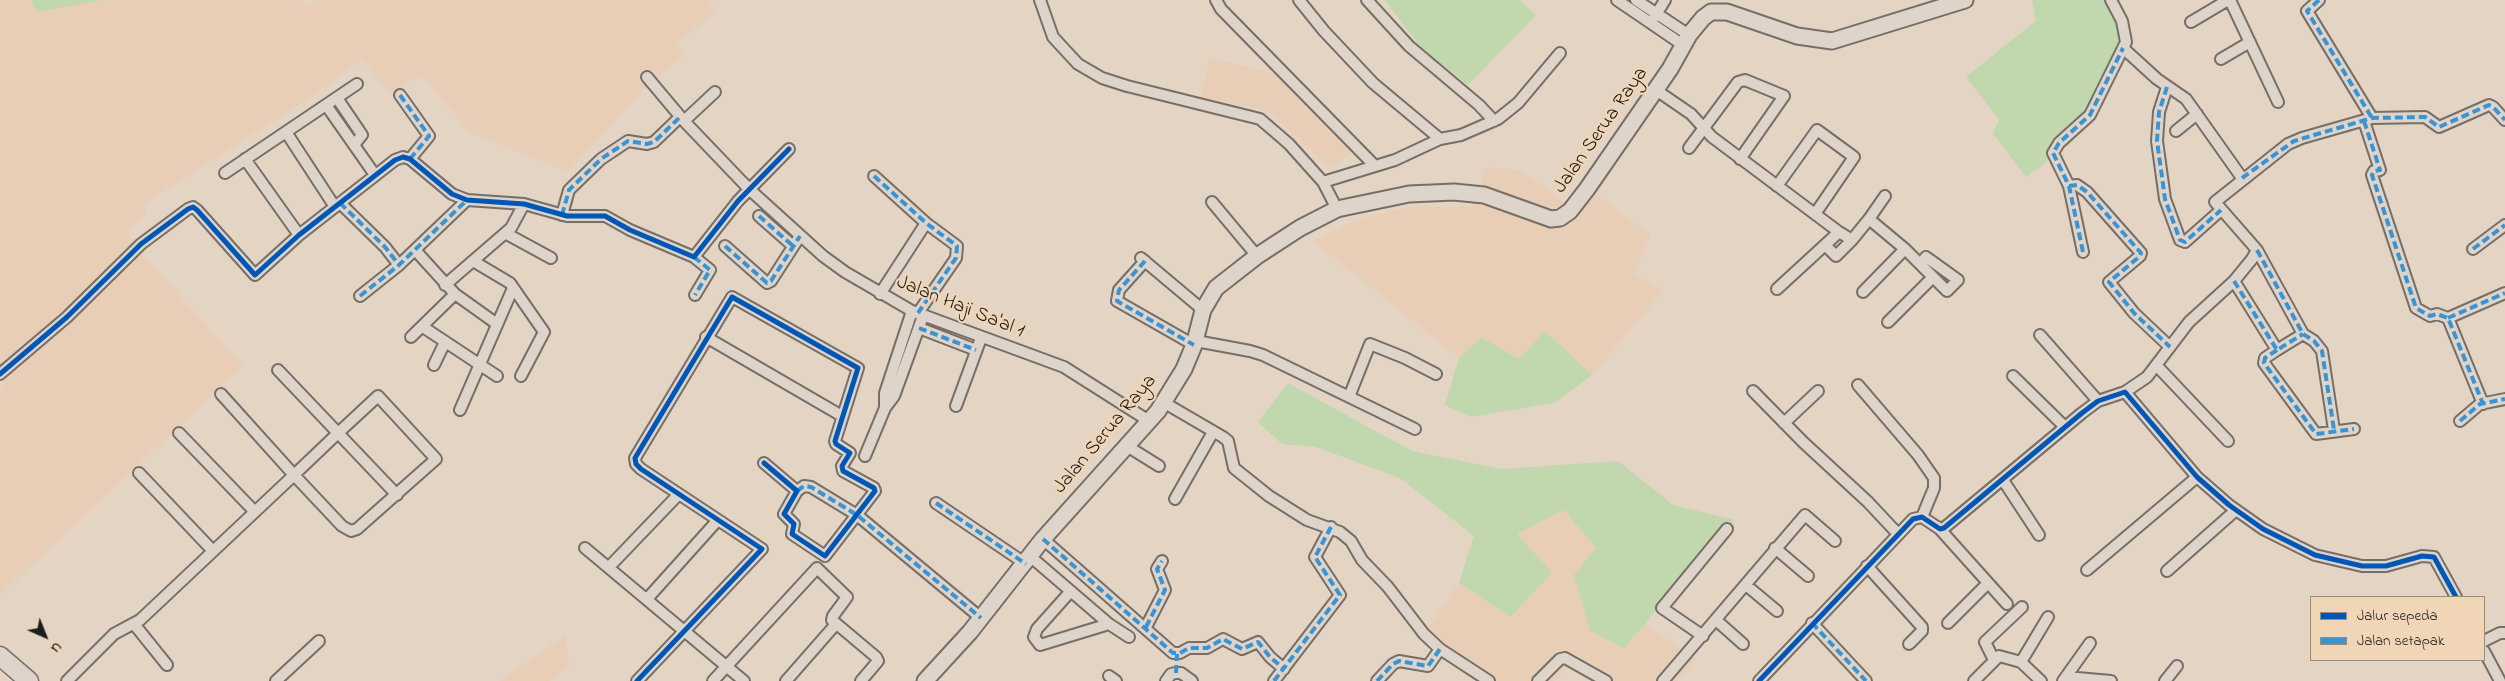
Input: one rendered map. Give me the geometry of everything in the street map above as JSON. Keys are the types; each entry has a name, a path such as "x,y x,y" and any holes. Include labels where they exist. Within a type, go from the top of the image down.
{"highway":[{"path":"0,656 29,681"},
{"path":"0,670 13,681"}],"main road":[{"name":"Jalan Serua Raya","path":"924,681 981,618 1044,539 1150,421 1184,369 1195,343 1203,310 1216,288 1257,256 1300,228 1337,209 1410,194 1454,192 1484,195 1551,219 1560,218 1570,211 1587,189 1656,90 1686,40 1703,18 1722,5 1796,36 1832,41 1965,0"}],"street":[{"path":"1040,0 1053,37 1065,51 1089,71 1127,86 1260,119 1289,144 1323,182 1337,209"},
{"path":"1216,0 1221,9 1375,166"},
{"path":"1299,0 1324,31 1373,83 1440,139"},
{"path":"1367,0 1408,46 1496,120"},
{"path":"1617,0 1650,23 1686,40"},
{"path":"1636,0 1656,14 1686,40"},
{"path":"1650,23 1665,0"},
{"path":"2083,252 2069,186 2053,156 2054,149 2090,115 2123,48 2126,32 2111,0"},
{"path":"2191,22 2229,0 2278,102"},
{"path":"2318,0 2307,11 2368,119 2380,170 2374,171 2372,175 2416,308 2430,316 2437,314 2448,318 2505,293"},
{"path":"2221,59 2250,42"},
{"path":"2123,48 2167,87 2186,100 2242,178"},
{"path":"1323,182 1395,160 1440,139 1461,135 1496,120 1518,103 1560,53"},
{"name":"Jalan Haji Sa'al 1","path":"647,77 682,119 749,189 800,236 845,272 880,294 918,314 1064,367 1150,421"},
{"path":"1689,148 1738,82 1745,80 1784,96 1740,159"},
{"path":"225,173 357,84"},
{"path":"2167,87 2159,112 2157,140 2165,199 2180,240 2185,242 2221,210"},
{"path":"1656,90 1691,114 1712,138 1852,240"},
{"path":"562,214 570,190 601,159 628,141 647,144 654,142 715,92"},
{"path":"400,94 428,136 410,158"},
{"path":"337,98 362,135 354,145"},
{"path":"326,105 375,175"},
{"path":"2334,430 2322,352 2314,341 2303,334 2258,250 2221,210 2216,201 2242,178 2294,141 2368,119 2425,117 2439,126 2488,105 2505,120"},
{"path":"2176,132 2197,114"},
{"path":"1777,186 1817,130 1854,157 1815,214"},
{"path":"286,132 338,205 369,230 399,265"},
{"path":"694,257 749,189 789,149"},
{"path":"0,374 67,317 142,244 188,209 193,208 197,210 254,275 299,235 394,160 402,157 410,158 452,194 467,200 524,204 562,214 605,216 630,230 694,257 710,270 695,295"},
{"path":"245,160 299,235"},
{"path":"874,176 926,223 957,246 958,251 956,258 918,314 885,393 885,408"},
{"path":"2069,186 2077,185 2087,192 2141,253 2140,256 2109,282 2134,314 2170,347"},
{"path":"1825,245 1836,256 1852,240 1885,196"},
{"path":"360,296 399,265 467,200"},
{"path":"1212,202 1257,256"},
{"path":"445,285 516,222 524,204"},
{"path":"759,216 793,246"},
{"path":"1869,219 1906,249 1920,264 1947,291 1958,280 1926,257 1920,264"},
{"path":"880,294 926,223"},
{"path":"2473,249 2505,225"},
{"path":"1777,289 1839,232"},
{"path":"504,233 551,258"},
{"path":"725,246 767,283 771,281 800,236"},
{"path":"1863,292 1906,249"},
{"path":"415,250 445,285 497,324"},
{"path":"1938,527 1944,528 2064,426 2098,401 2125,392 2138,385 2157,366 2189,322 2234,281 2258,250"},
{"path":"1203,310 1143,259 1119,290 1117,301 1195,343 1256,353 1415,429"},
{"path":"473,261 506,280 544,332 521,376"},
{"path":"1888,322 1933,277"},
{"path":"2234,281 2278,350"},
{"path":"460,410 513,288"},
{"path":"412,337 455,294"},
{"path":"637,681 762,549 638,467 635,458 706,337 732,297 858,368 835,441 836,444 850,453 841,469 875,489 857,515 825,556 792,534 794,524 784,514 797,491 804,486 811,487 857,515 981,618"},
{"path":"865,456 885,408 894,396 919,328 918,314"},
{"path":"2448,318 2483,404"},
{"path":"422,327 497,376"},
{"path":"919,328 976,350"},
{"path":"2303,334 2266,358 2264,363 2316,434 2354,428"},
{"path":"2040,335 2098,401"},
{"path":"706,337 842,416"},
{"path":"956,406 981,338"},
{"path":"434,365 445,342"},
{"path":"1349,397 1370,344 1405,358 1436,374"},
{"path":"2157,366 2228,441"},
{"path":"278,370 397,495"},
{"path":"2014,376 2064,426"},
{"path":"1759,681 1866,566 1913,519 1922,516 1934,488 1934,478 1918,455 1858,385"},
{"path":"1753,391 1861,495 1898,534"},
{"path":"1784,422 1818,391"},
{"path":"2125,392 2198,477 2236,510 2263,529 2315,555 2362,566 2386,566 2413,558 2434,557 2455,596"},
{"path":"67,681 114,634 134,624 214,551 294,475 337,434 378,396 436,459 357,530 351,531 342,526 294,475 221,394"},
{"path":"2460,421 2466,414 2483,404 2505,399"},
{"path":"1164,402 1228,442 1232,463 1241,474 1294,513 1307,520 1331,527 1351,541 1362,560 1388,587 1416,626 1440,649 1489,681"},
{"path":"1175,499 1213,432"},
{"path":"179,433 255,512"},
{"path":"1127,446 1159,466"},
{"path":"764,463 797,491"},
{"path":"140,474 214,551"},
{"path":"2088,570 2198,477"},
{"path":"2002,480 2039,535"},
{"path":"609,568 678,495"},
{"path":"936,503 1028,560 1109,624 1130,637"},
{"path":"2167,571 2236,510"},
{"path":"1663,681 1805,515 1835,541"},
{"path":"1922,516 1938,527 2007,604"},
{"path":"647,599 717,521"},
{"path":"1274,681 1340,595 1315,557 1331,527"},
{"path":"1702,636 1662,608 1727,529"},
{"path":"1044,539 1177,654"},
{"path":"585,548 744,681"},
{"path":"1775,548 1808,576"},
{"path":"1146,627 1165,590 1156,569 1162,561"},
{"path":"1866,566 1922,627 1920,635 1909,644"},
{"path":"713,681 817,568 847,597 832,618 836,624 876,657 878,661 861,681"},
{"path":"1948,623 1988,582"},
{"path":"1746,585 1777,611"},
{"path":"1070,592 1037,629 1034,637 1040,644 1109,624"},
{"path":"1994,660 1985,642 2022,607"},
{"path":"2021,662 2048,617"},
{"path":"1716,620 1744,644"},
{"path":"1812,623 1866,681"},
{"path":"134,624 167,665"},
{"path":"786,681 836,624"},
{"path":"2485,641 2500,633 2505,633"},
{"path":"1177,654 1190,648 1207,648 1223,639 1242,649 1258,642 1270,657 1284,669"},
{"path":"276,681 319,641"},
{"path":"2064,679 2090,643"},
{"path":"1377,681 1393,664 1399,661 1412,665 1428,666 1440,649"},
{"path":"2485,653 2500,681"},
{"path":"1176,673 1177,654"},
{"path":"1974,681 1994,660 2002,656 2021,662 2041,681"},
{"path":"1538,681 1560,659 1565,658 1606,681"},
{"path":"2165,681 2177,666"},
{"path":"1166,681 1176,673 1181,673 1192,681"},
{"path":"2064,679 2111,681"}],"shaded area":[{"path":"0,0 31,0 36,12 104,0 301,0 305,6 317,0 717,0 709,5 715,14 677,42 685,54 649,85 568,172 471,133 420,74 390,94 362,59 314,95 142,205 148,214 127,231 144,256 243,366 0,595 0,389 4,384 0,378"},
{"path":"1210,58 1287,77 1356,150 1331,168 1268,111 1200,97"},
{"path":"1486,167 1518,170 1546,187 1572,209 1589,189 1651,235 1634,275 1664,290 1592,375 1545,332 1520,359 1481,337 1459,358 1313,241 1357,219 1409,207 1473,207"},
{"path":"1564,510 1596,548 1624,647 1645,625 1696,659 1677,681 1601,681 1572,664 1553,681 1489,681 1426,632 1459,583 1510,617 1517,534"},
{"path":"566,635 569,667 550,681 500,681"}],"green space":[{"path":"31,0 104,0 36,12"},
{"path":"1385,0 1519,0 1536,15 1468,85 1422,49"},
{"path":"2032,0 2106,0 2130,39 2096,108 2071,143 2026,177 1993,134 1999,120 1966,77 2036,21"},
{"path":"1545,331 1592,375 1554,403 1471,417 1445,405 1459,358 1481,337 1519,359"},
{"path":"1288,383 1412,451 1501,469 1618,461 1673,505 1734,520 1624,648 1590,631 1574,575 1596,548 1564,510 1517,534 1552,573 1510,617 1459,583 1474,536 1400,478 1316,447 1282,444 1258,422"}],"marked path":[{"path":"2319,0 2307,11 2372,118"},
{"path":"2083,252 2069,186 2053,153 2059,143 2090,115 2123,48"},
{"path":"2167,87 2159,112 2157,141 2165,199 2180,240 2185,242 2221,210"},
{"path":"400,95 429,136 410,159"},
{"path":"2242,178 2294,141 2372,118 2425,117 2439,127 2489,105 2505,120"},
{"path":"562,215 569,190 601,159 628,141 647,144 654,142 680,117"},
{"path":"2364,121 2380,170 2374,171 2372,175 2416,308 2430,316 2437,314 2448,318 2483,404"},
{"path":"874,176 926,223 957,246 956,258 918,313"},
{"path":"2069,186 2077,185 2087,192 2141,253 2140,256 2109,282 2134,313 2170,347"},
{"path":"340,203 385,247 399,265 467,200"},
{"path":"759,216 793,246"},
{"path":"2473,249 2505,225"},
{"path":"725,246 767,283 771,281 800,236"},
{"path":"2257,250 2303,334 2314,341 2322,351 2334,430"},
{"path":"694,257 710,270 695,295"},
{"path":"1145,261 1119,290 1117,301 1194,345"},
{"path":"360,296 399,265"},
{"path":"2234,281 2277,350 2303,334"},
{"path":"2448,318 2505,293"},
{"path":"919,328 976,350"},
{"path":"2277,350 2265,358 2264,363 2316,434 2354,429"},
{"path":"2460,421 2480,404 2505,399"},
{"path":"797,491 804,486 811,487 857,515 981,618"},
{"path":"936,503 1026,564"},
{"path":"1274,681 1340,595 1315,557 1331,527"},
{"path":"1043,539 1173,653 1180,653 1189,648 1207,648 1223,639 1242,649 1258,642 1270,657 1284,669"},
{"path":"1146,627 1165,590 1157,569 1162,561"},
{"path":"1812,623 1866,681"},
{"path":"1377,681 1393,664 1399,661 1428,666 1440,649"},
{"path":"1176,673 1177,654"}],"cycle path":[{"path":"0,374 67,317 141,244 193,207 255,275 299,235 395,160 403,157 410,159 452,194 467,200 524,204 567,216 605,216 630,230 694,257 738,201 789,149"},
{"path":"637,681 762,549 641,469 636,464 635,458 732,297 858,368 835,441 836,444 850,453 842,466 843,471 874,488 875,491 825,556 792,534 794,524 784,514 797,491 764,463"},
{"path":"1759,681 1913,519 1922,517 1940,529 1944,528 2082,413 2098,401 2125,392 2197,477 2229,505 2263,529 2315,555 2362,566 2386,566 2422,556 2434,557 2455,596"}]}
